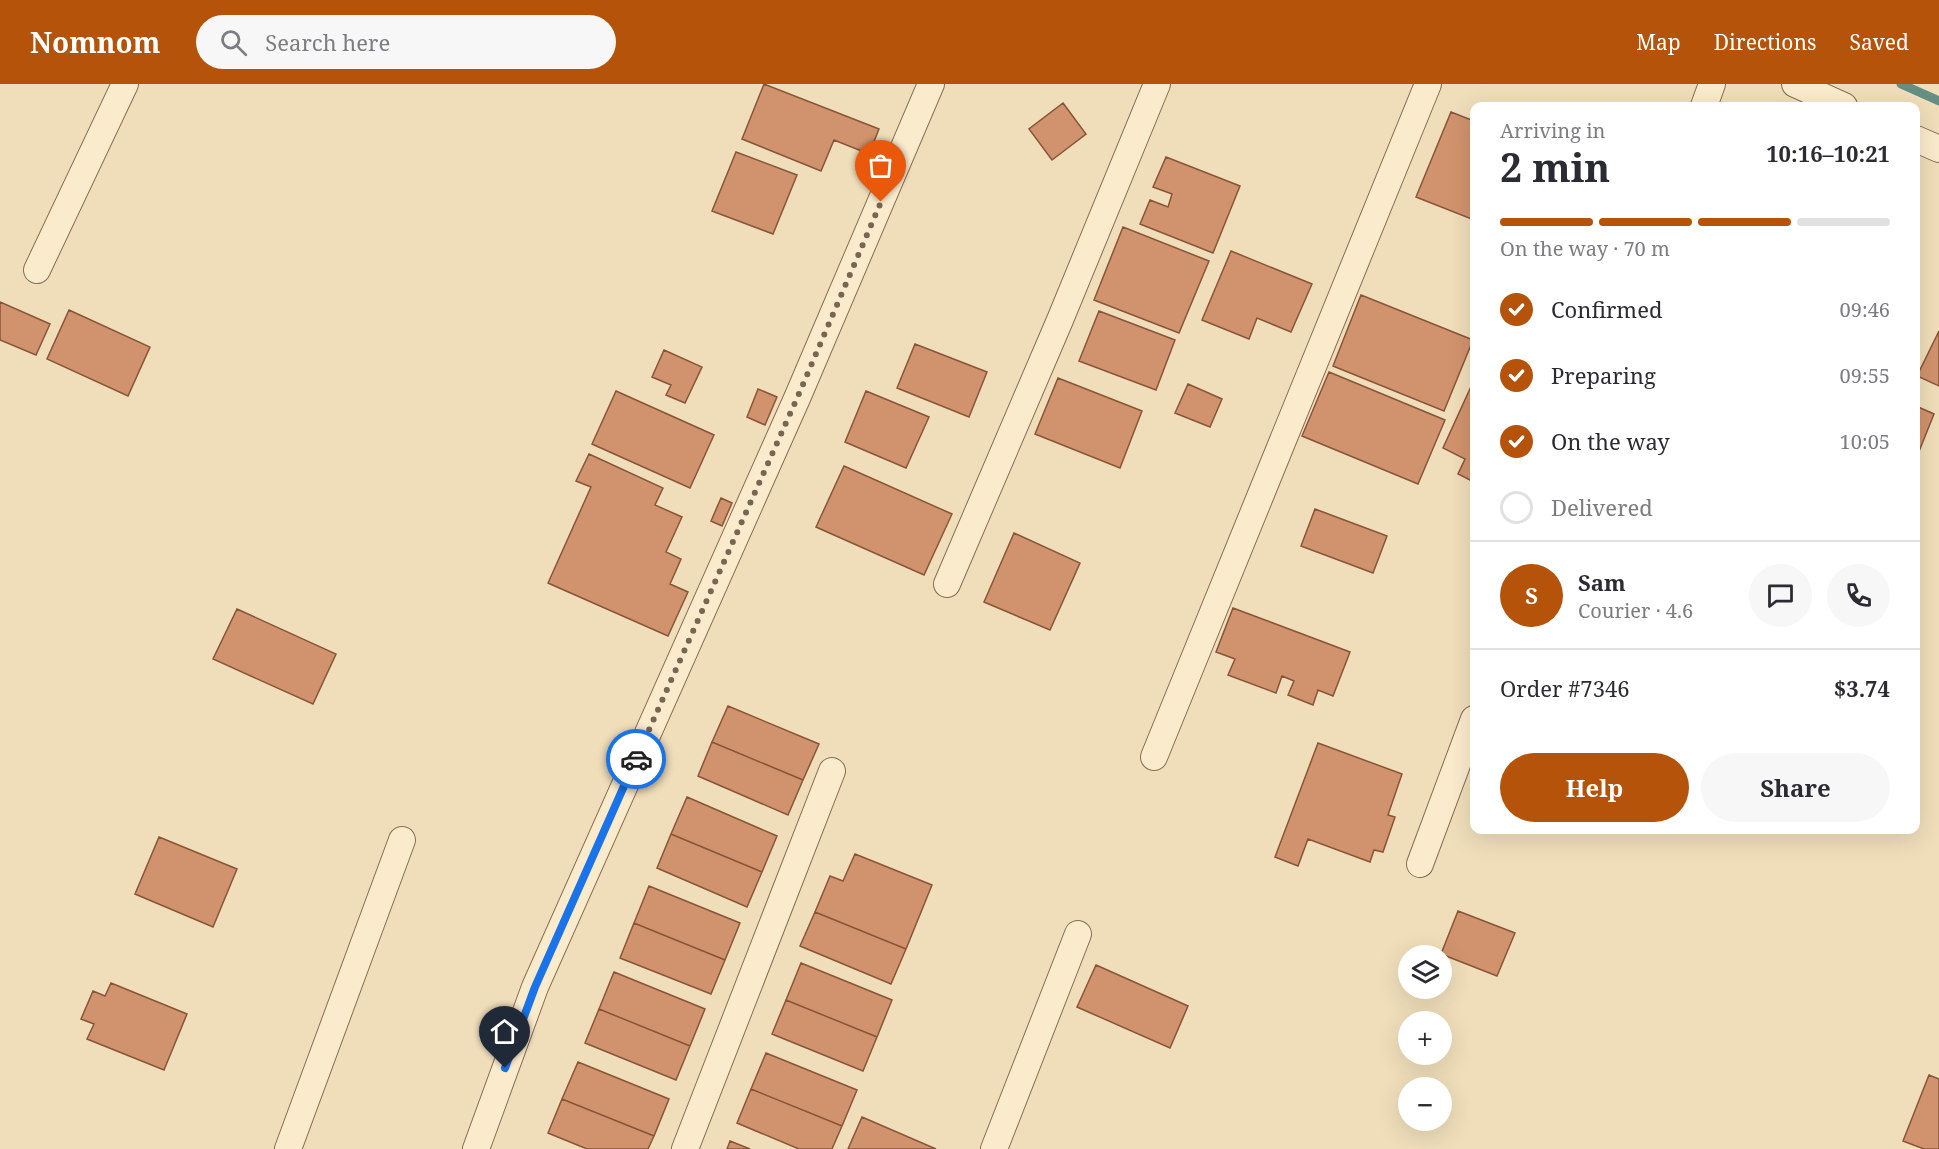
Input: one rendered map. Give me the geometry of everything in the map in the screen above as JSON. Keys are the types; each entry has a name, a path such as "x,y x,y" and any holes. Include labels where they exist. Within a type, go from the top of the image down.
{"street":[{"path":"37,270 125,84"},
{"path":"476,1149 535,987 793,407 931,84"},
{"path":"948,584 1157,84"},
{"path":"1154,757 1428,84"},
{"path":"1705,102 1712,84"},
{"path":"1795,84 1835,102"},
{"path":"1920,141 1939,149"},
{"path":"1420,864 1470,730"},
{"path":"685,1149 832,771"},
{"path":"288,1149 402,840"},
{"path":"994,1149 1078,934"}],"building":[{"path":"764,84 879,129 869,154 834,140 821,171 742,139"},
{"path":"1063,103 1086,134 1052,160 1029,129"},
{"path":"1451,112 1470,119 1470,218 1416,197"},
{"path":"736,152 797,175 773,234 712,211"},
{"path":"1166,157 1240,186 1213,253 1140,224 1150,200 1168,207 1172,194 1153,187"},
{"path":"1123,227 1209,261 1179,333 1094,300"},
{"path":"1231,251 1312,284 1291,332 1257,318 1249,339 1202,320"},
{"path":"1361,295 1470,339 1470,347 1444,411 1333,366"},
{"path":"0,302 50,324 36,355 0,340"},
{"path":"69,310 150,347 128,396 47,359"},
{"path":"1099,311 1175,340 1156,390 1079,361"},
{"path":"1939,331 1939,386 1920,377 1920,370"},
{"path":"915,344 987,372 969,417 897,388"},
{"path":"664,350 702,367 685,403 666,395 671,385 652,377"},
{"path":"1329,372 1445,420 1418,484 1302,436"},
{"path":"1058,378 1142,411 1120,468 1035,434"},
{"path":"1188,384 1222,399 1210,427 1175,413"},
{"path":"758,389 777,397 765,425 747,417"},
{"path":"1470,389 1470,480 1458,474 1465,459 1443,448"},
{"path":"616,391 714,435 690,488 592,444"},
{"path":"866,391 929,417 906,468 845,442"},
{"path":"1920,408 1934,414 1920,449"},
{"path":"589,454 663,488 655,505 682,517 666,552 681,559 670,584 688,592 668,636 548,583 591,487 576,481"},
{"path":"844,466 952,514 924,575 816,527"},
{"path":"721,498 732,503 722,526 711,521"},
{"path":"1315,509 1387,536 1373,573 1301,546"},
{"path":"1014,533 1080,563 1050,630 984,602"},
{"path":"1233,608 1350,652 1333,696 1318,690 1313,705 1288,695 1294,681 1282,676 1276,693 1228,675 1235,659 1216,652"},
{"path":"237,609 336,654 313,704 213,659"},
{"path":"728,706 819,744 803,780 712,742"},
{"path":"712,742 803,780 788,815 698,776"},
{"path":"1318,743 1402,774 1388,815 1395,817 1383,852 1374,850 1370,862 1308,839 1298,866 1275,857"},
{"path":"687,797 777,836 762,872 671,834"},
{"path":"671,834 762,872 747,907 657,868"},
{"path":"159,837 237,869 213,927 135,894"},
{"path":"855,854 932,885 906,949 815,912 830,876 843,881"},
{"path":"649,886 740,923 725,960 634,923"},
{"path":"1458,911 1515,933 1497,976 1452,958 1452,945 1445,945"},
{"path":"815,912 906,949 891,984 800,946"},
{"path":"634,923 725,960 711,994 620,958"},
{"path":"801,963 892,1000 877,1037 786,1000"},
{"path":"1096,965 1188,1006 1170,1048 1077,1007"},
{"path":"614,972 705,1009 690,1046 599,1009"},
{"path":"111,983 187,1014 164,1070 87,1039 94,1024 81,1019 93,991 105,996"},
{"path":"786,1000 877,1037 863,1071 772,1034"},
{"path":"599,1009 690,1046 676,1080 585,1043"},
{"path":"766,1053 857,1090 842,1126 751,1089"},
{"path":"578,1062 669,1099 654,1136 562,1099"},
{"path":"1929,1075 1939,1079 1939,1149 1924,1149 1903,1141"},
{"path":"751,1089 842,1126 832,1149 799,1149 737,1123"},
{"path":"562,1099 654,1136 648,1149 587,1149 548,1133"},
{"path":"862,1117 936,1149 848,1149"},
{"path":"730,1141 750,1149 727,1149"}],"waterway":[{"path":"1901,84 1939,101"}],"way so far":[{"path":"636,759 798,396 881,202"}],"route":[{"path":"505,1068 535,987 636,759"}]}
